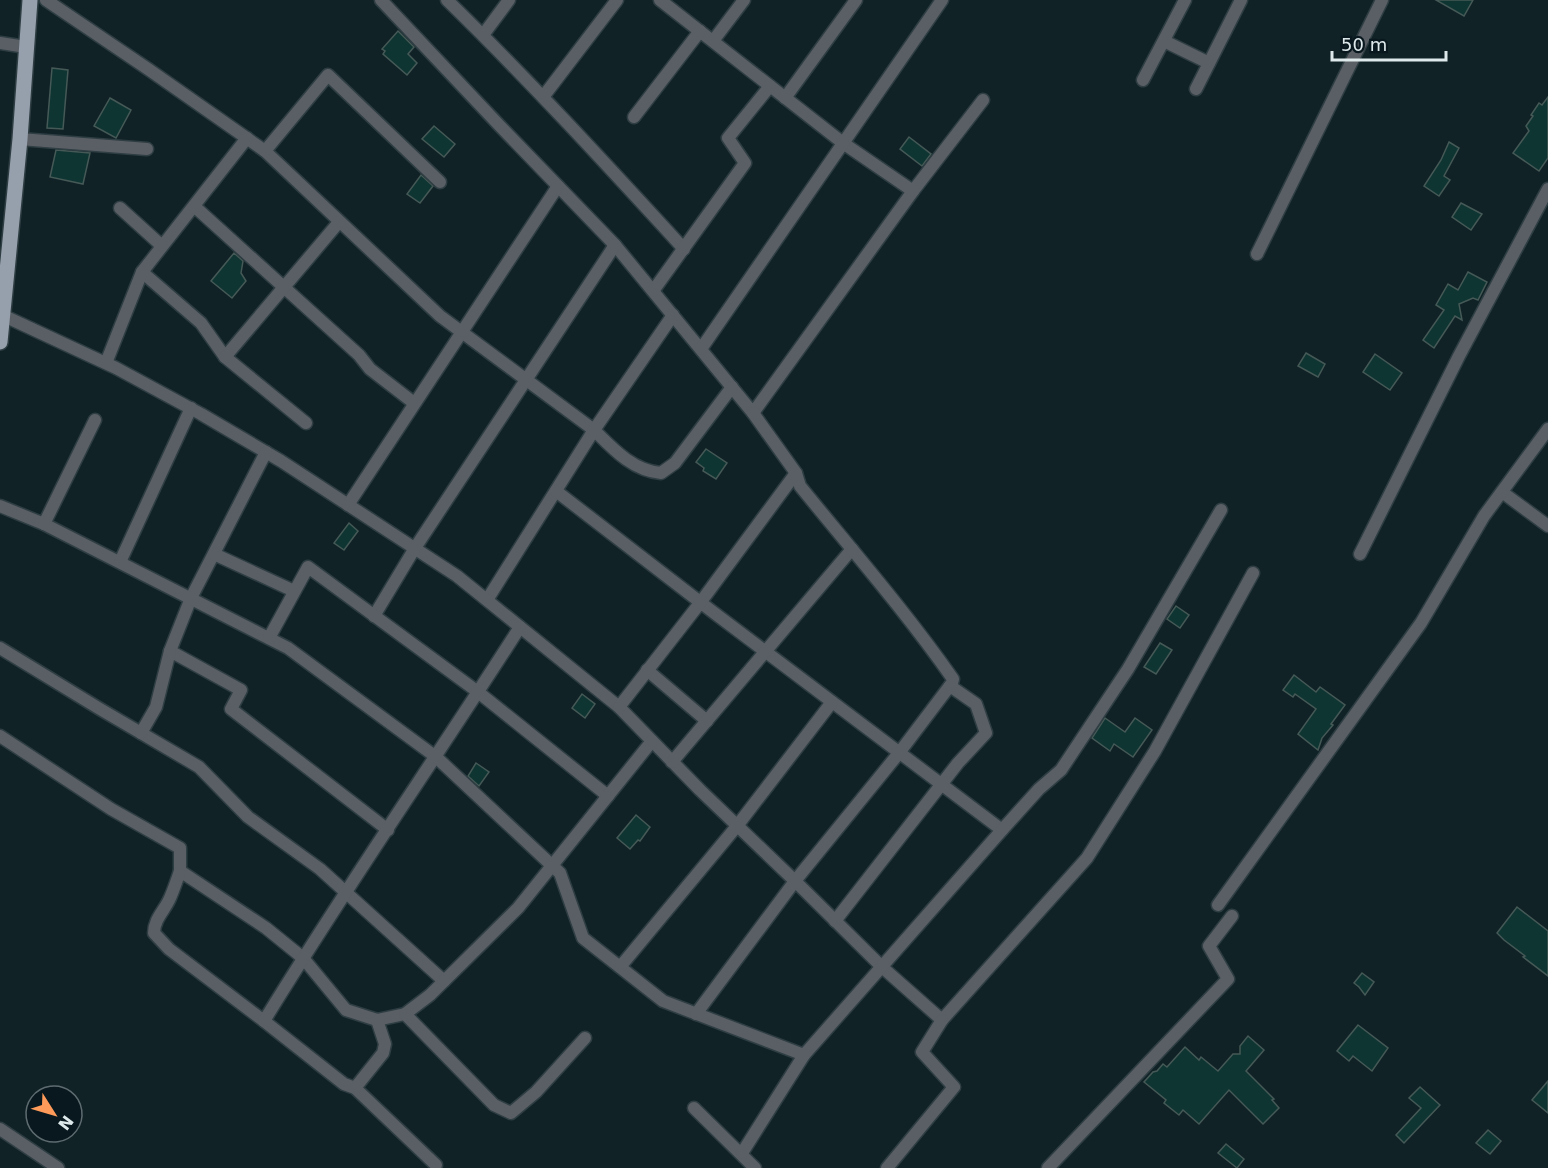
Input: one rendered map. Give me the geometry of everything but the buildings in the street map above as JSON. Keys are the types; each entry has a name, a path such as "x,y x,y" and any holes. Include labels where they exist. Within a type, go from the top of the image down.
{"main road":[{"path":"0,342 20,139 30,0"}],"street":[{"path":"46,0 265,151 440,316 594,430 617,453 638,467 661,473 675,463 732,387"},
{"path":"381,0 615,245 753,413 796,473 800,486 934,651 954,679 899,753 795,881 696,1014"},
{"path":"447,0 579,133 684,249"},
{"path":"483,35 510,0"},
{"path":"543,97 617,0"},
{"path":"660,0 843,143 913,191"},
{"path":"713,41 744,0"},
{"path":"785,98 856,0"},
{"path":"701,349 942,0"},
{"path":"1143,80 1185,0"},
{"path":"1196,89 1241,0"},
{"path":"1257,254 1382,0"},
{"path":"634,117 699,31"},
{"path":"1164,41 1209,63"},
{"path":"0,43 26,47"},
{"path":"265,151 328,75 440,182"},
{"path":"653,291 745,163 728,138 770,86"},
{"path":"753,413 913,191 983,100"},
{"path":"106,363 142,272 247,138"},
{"path":"20,139 147,149"},
{"path":"348,505 558,186"},
{"path":"1360,554 1459,356 1548,189"},
{"path":"194,206 358,355 370,369 414,404"},
{"path":"120,208 162,246"},
{"path":"225,357 339,222"},
{"path":"374,615 415,548 615,245"},
{"path":"142,272 201,323 225,357 306,423"},
{"path":"487,600 594,430 673,315"},
{"path":"1,325 106,363 191,408 266,452 457,576 619,707 672,762 882,967 942,1020"},
{"path":"120,562 191,408"},
{"path":"44,524 95,420"},
{"path":"1218,905 1421,623 1484,516 1548,429"},
{"path":"141,733 156,707 170,651 190,598 266,452"},
{"path":"619,707 700,603 796,473"},
{"path":"556,491 700,603 1002,830"},
{"path":"1502,492 1548,526"},
{"path":"0,506 44,524 288,648 436,757 560,873 583,938 663,1001 804,1055"},
{"path":"742,1153 804,1055 1002,830 1039,789 1061,770 1128,669 1221,510"},
{"path":"672,762 852,549"},
{"path":"214,554 294,591"},
{"path":"269,638 308,567 478,692 608,796"},
{"path":"887,1168 954,1087 922,1052 942,1020 1087,858 1155,751 1253,573"},
{"path":"264,1021 520,627"},
{"path":"0,648 199,767 248,817 320,869 444,981"},
{"path":"170,651 241,690 231,710 388,830"},
{"path":"647,670 707,721"},
{"path":"835,921 941,784 986,733 976,704 950,686"},
{"path":"620,967 737,826 832,702"},
{"path":"0,736 111,809 180,848 180,871 170,900 158,917 154,933 169,949 344,1084 355,1088 436,1165"},
{"path":"180,871 266,928 303,958 345,1010 377,1020 405,1014 430,995 518,908 652,741"},
{"path":"1048,1168 1228,979 1209,946 1232,916"},
{"path":"405,1014 494,1106 511,1113 536,1092 585,1038"},
{"path":"355,1088 383,1053 385,1044 377,1020"},
{"path":"694,1108 755,1168"},
{"path":"0,1129 58,1168"}]}
